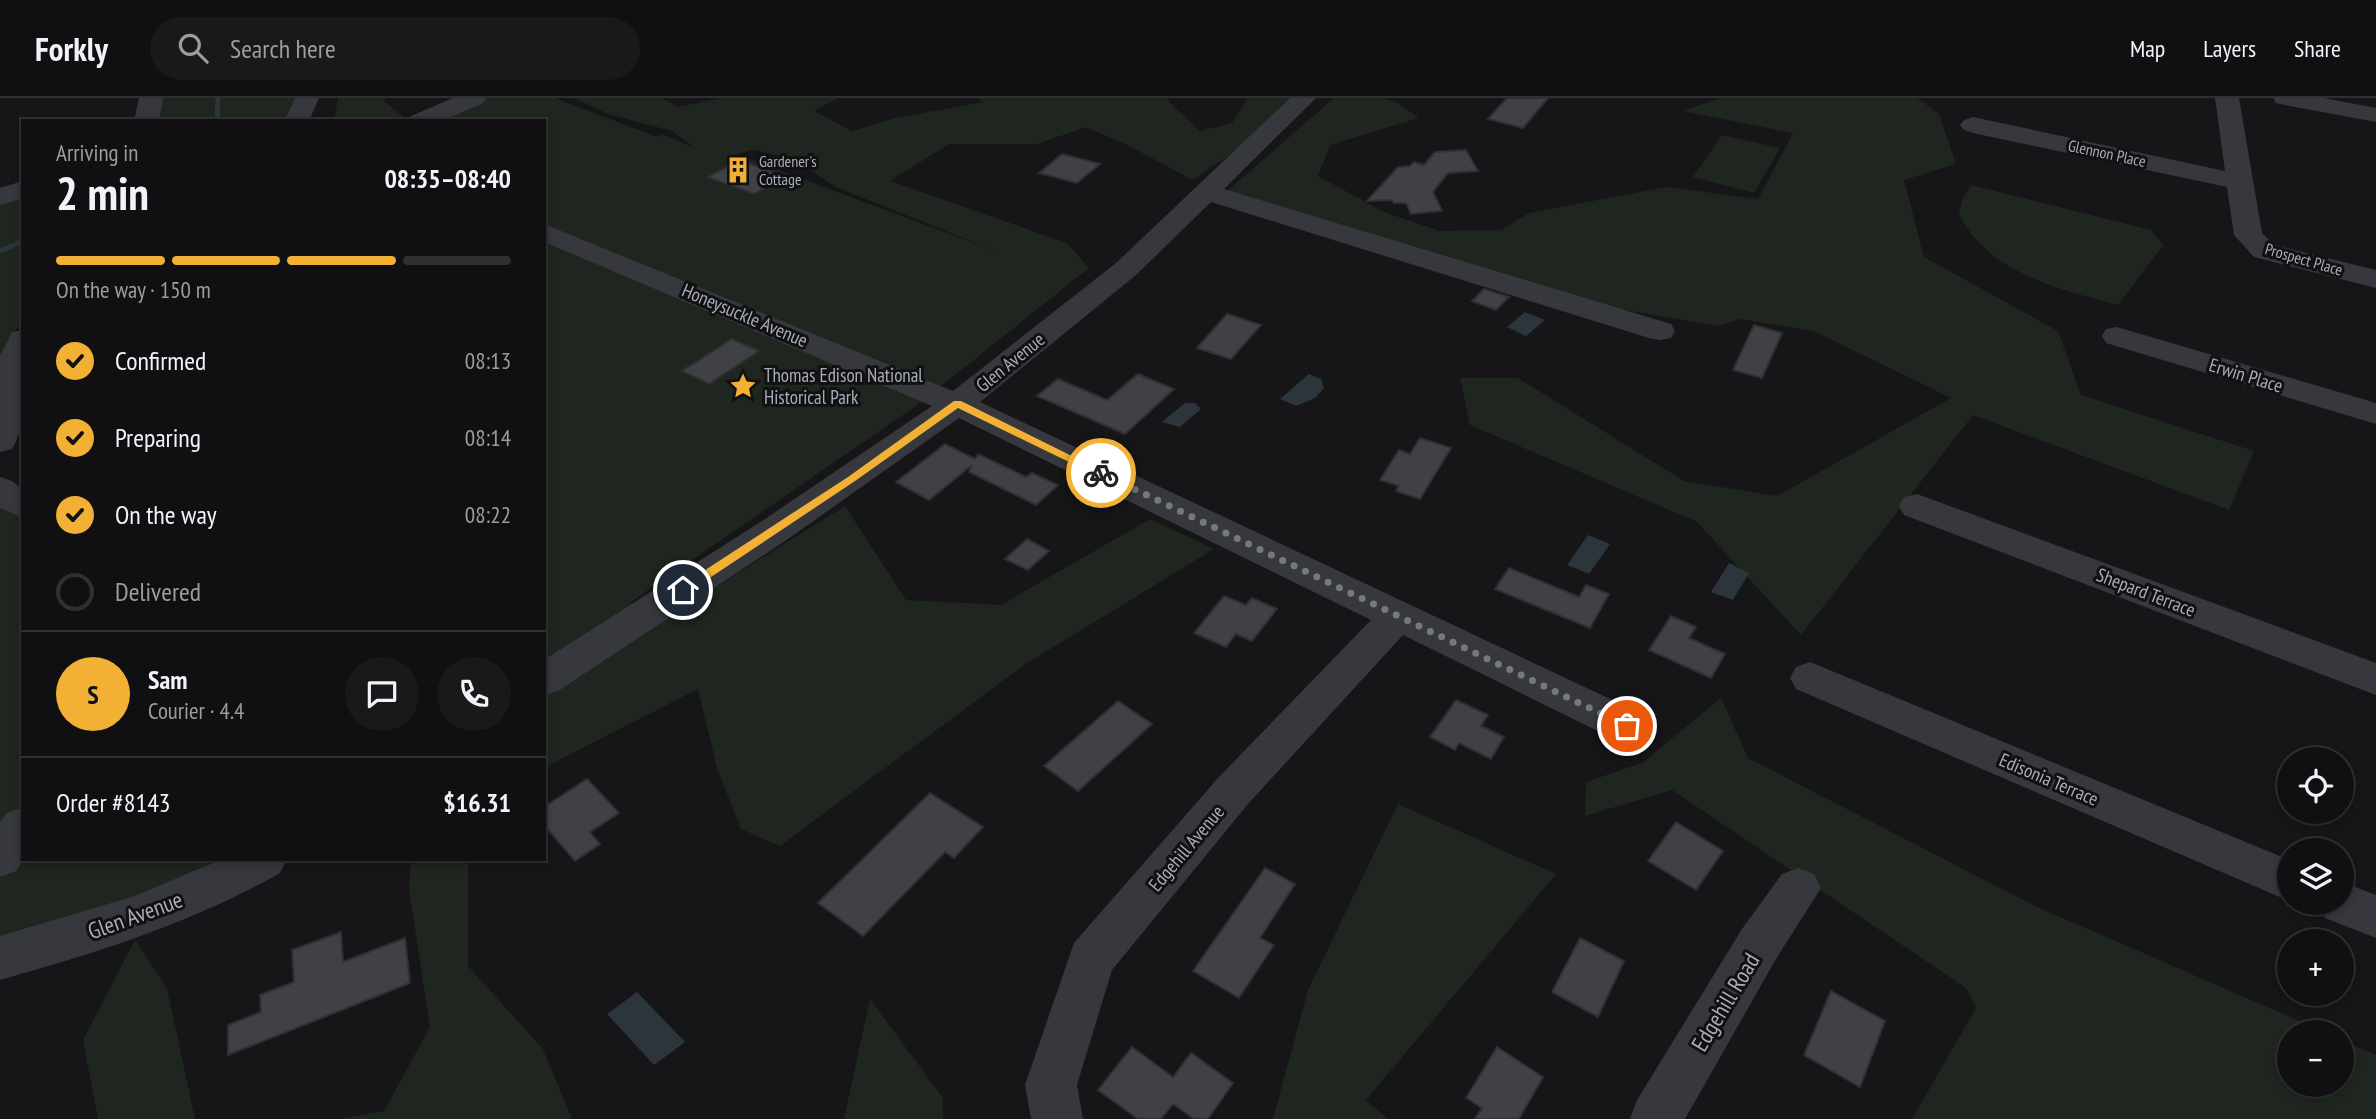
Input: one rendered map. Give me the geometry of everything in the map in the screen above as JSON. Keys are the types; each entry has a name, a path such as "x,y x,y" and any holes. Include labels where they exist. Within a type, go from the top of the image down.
{"street":[{"path":"146,119 151,98"},
{"path":"297,119 307,98"},
{"path":"425,119 474,98"},
{"name":"Glen Avenue","path":"546,679 786,523 957,404 1126,269 1304,98"},
{"name":"Prospect Place","path":"2227,98 2248,235 2264,251 2376,279"},
{"path":"2285,98 2376,115"},
{"name":"Glennon Place","path":"1973,125 2241,182"},
{"path":"0,197 21,190"},
{"path":"1205,192 1660,331"},
{"name":"Honeysuckle Avenue","path":"546,233 957,404 1627,726"},
{"name":"Erwin Place","path":"2117,337 2376,414"},
{"path":"0,441 16,355 21,344"},
{"path":"0,489 21,505"},
{"name":"Shepard Terrace","path":"1917,506 2376,679"},
{"name":"Edgehill Avenue","path":"1057,1119 1051,1085 1091,959 1233,791 1397,617"},
{"name":"Edisonia Terrace","path":"1810,678 2277,876"},
{"path":"0,857 21,829"},
{"name":"Glen Avenue","path":"0,958 69,939 158,908 202,891 260,861"},
{"name":"Edgehill Road","path":"1656,1119 1759,944 1798,888"},
{"path":"2354,908 2376,918"}],"shaded area":[{"path":"157,98 295,98 285,119 152,119"},
{"path":"338,98 386,98 384,101 406,119 334,119"},
{"name":"Thomas Edison National Historical Park","path":"482,98 555,98 657,137 661,134 695,148 672,131 608,114 574,98 662,98 678,107 721,98 838,98 814,111 852,131 895,118 984,102 977,98 1168,98 1200,131 1232,123 1248,98 1290,98 1239,148 1193,180 1086,127 1037,144 949,144 890,181 1067,243 1089,268 916,406 631,602 637,615 546,671 546,119 448,119","holes":["755,150 793,159 838,188 1001,253 736,154"]},
{"path":"1334,98 1381,98 1395,101 1419,118 1330,145 1318,176 1384,212 1440,231 1501,230 1529,213 1667,187 1758,199 1793,133 1683,111 1720,98 1917,98 1939,114 1956,164 1904,180 1924,257 2058,331 2081,395 2254,451 2229,510 1973,415 1801,635 1697,522 1470,425 1460,378 1518,378 1684,481 1777,496 1951,398 1814,331 1739,319 1719,326 1566,300 1227,191"},
{"path":"1722,135 1780,148 1754,193 1693,177"},
{"path":"1971,185 2151,230 2163,245 2118,305 2072,292 2028,276 1988,251 1972,234 1959,214 1962,200"},
{"path":"21,194 21,324 8,339 0,389 0,201"},
{"path":"1525,312 1545,320 1526,336 1507,327"},
{"path":"1309,374 1321,379 1324,388 1315,398 1296,406 1280,399"},
{"path":"1185,403 1195,403 1201,409 1180,427 1162,422"},
{"path":"0,499 21,513 21,805 0,834"},
{"path":"845,506 906,600 1001,605 1150,519 1214,549 1024,665 780,846 741,829 717,768 698,689 553,763 546,769 546,693"},
{"path":"1588,535 1610,544 1589,574 1567,565"},
{"path":"1729,563 1749,573 1733,600 1711,592"},
{"path":"1721,698 1748,758 2035,906 2297,1020 2277,1020 2277,1097 2354,1097 2354,1045 2376,1055 2376,1119 1912,1119 1976,1008 1966,988 1672,790 1585,816 1586,782 1642,763"},
{"path":"1398,804 1556,874 1366,1100 1388,1119 1273,1119 1308,990"},
{"path":"21,847 21,861 213,861 130,907 0,941 0,878"},
{"path":"411,861 468,861 468,966 543,1049 572,1119 340,1119 384,1111 430,1027 409,889"},
{"path":"135,940 167,988 195,1119 98,1119 83,1040"},
{"path":"637,992 685,1042 654,1065 607,1014"},
{"path":"870,999 943,1098 943,1119 844,1119"}],"building":[{"path":"1507,98 1548,98 1523,128 1488,119"},
{"path":"1466,150 1478,171 1448,173 1433,192 1442,211 1411,214 1406,203 1394,203 1392,200 1367,201 1398,167 1410,166 1414,162 1424,165 1435,152"},
{"path":"1062,154 1100,164 1077,183 1039,173"},
{"path":"739,160 784,176 754,194 708,177"},
{"path":"1484,289 1509,297 1496,310 1472,301"},
{"path":"1227,314 1261,325 1231,359 1197,348"},
{"path":"1754,325 1782,333 1762,378 1733,370"},
{"path":"732,339 759,351 709,384 682,371"},
{"path":"1138,374 1174,389 1125,434 1037,396 1058,379 1107,400"},
{"path":"1420,438 1451,448 1420,499 1396,491 1399,486 1380,480 1399,450 1410,454"},
{"path":"945,444 975,459 978,454 1026,477 1032,473 1058,485 1036,505 969,472 972,465 929,500 896,482"},
{"path":"1027,539 1049,551 1028,570 1005,559"},
{"path":"1509,568 1579,597 1586,585 1609,594 1590,628 1495,589"},
{"path":"1224,596 1246,605 1252,598 1277,609 1252,641 1236,634 1226,647 1194,633"},
{"path":"1671,616 1696,627 1689,638 1725,654 1711,678 1649,650"},
{"path":"1456,700 1488,715 1481,726 1504,737 1491,759 1459,743 1455,750 1430,737"},
{"path":"1118,701 1152,724 1078,791 1044,766"},
{"path":"587,779 619,813 590,832 600,844 575,861 546,827 546,806"},
{"path":"930,793 983,827 954,858 945,852 863,936 818,903"},
{"path":"1676,822 1723,851 1696,890 1648,861"},
{"path":"1265,868 1295,884 1260,938 1274,945 1239,998 1193,971"},
{"path":"341,932 343,962 405,938 410,983 228,1055 228,1025 261,1012 260,995 294,982 292,950"},
{"path":"1580,938 1624,961 1598,1017 1552,992"},
{"path":"1831,991 1885,1021 1860,1087 1804,1055"},
{"path":"1132,1047 1173,1077 1191,1053 1233,1083 1208,1119 1194,1119 1173,1104 1161,1119 1138,1119 1098,1090"},
{"path":"1497,1047 1543,1077 1519,1119 1475,1119 1482,1108 1466,1098"}],"waterway":[{"path":"217,119 218,98"},
{"path":"0,251 21,242"}],"way so far":[{"path":"1101,473 1627,726"}],"place":[{"name":"Gardener's Cottage","path":"738,170"},
{"name":"Thomas Edison National Historical Park","path":"743,386"}],"route":[{"path":"683,590 851,479 957,404 1101,473"}]}
